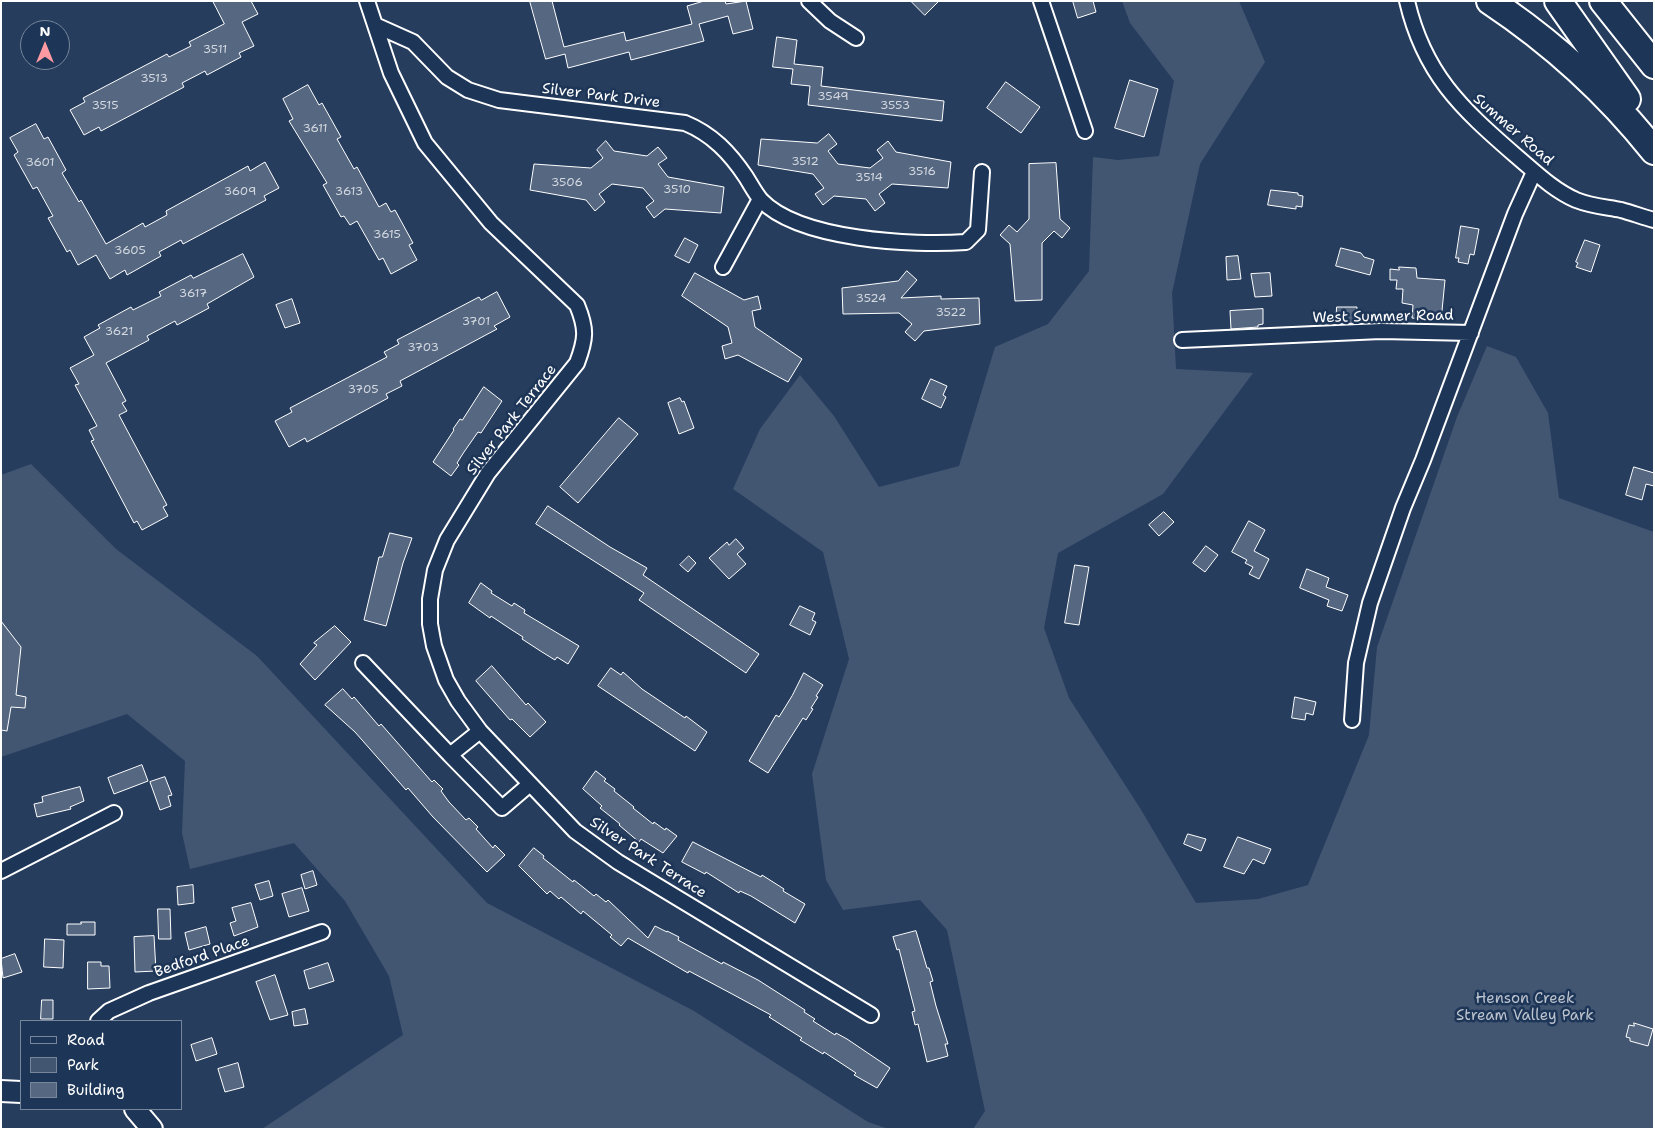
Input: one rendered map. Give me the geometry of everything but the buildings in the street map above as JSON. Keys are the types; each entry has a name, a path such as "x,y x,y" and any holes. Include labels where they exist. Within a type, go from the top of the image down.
{"highway":[{"path":"1490,1 1551,45 1592,81 1618,107 1654,151"},
{"path":"1558,1 1654,133"},
{"path":"1603,1 1654,66"},
{"path":"1612,1 1627,32"}],"street":[{"path":"367,1 375,24"},
{"path":"809,1 830,20 856,38"},
{"path":"1041,1 1085,131"},
{"name":"Summer Road","path":"1407,1 1421,44 1445,86 1465,111 1557,190 1583,203 1654,220"},
{"name":"Silver Park Drive","path":"375,24 413,42 447,77 476,92 499,100 684,123 700,129 731,157 760,199 787,220 835,233 920,242 966,242 978,230 982,172"},
{"name":"Silver Park Terrace","path":"375,24 391,73 424,143 491,223 577,305 585,323 585,342 577,363 488,473 447,540 436,570 430,599 430,624 434,646 446,680 458,701 480,731 575,830 618,862 871,1015"},
{"name":"West Summer Road","path":"1182,340 1381,331 1471,333 1515,214 1534,172"},
{"path":"723,267 760,199"},
{"path":"1352,720 1357,656 1370,603 1403,508 1471,333"},
{"path":"363,663 502,808 530,784"},
{"path":"450,754 480,731"},
{"path":"1,871 114,813"},
{"name":"Bedford Place","path":"99,1020 108,1010 149,993 322,932"},
{"path":"1,1091 20,1092"},
{"path":"136,1110 152,1129"}],"green space":[{"name":"Henson Creek Stream Valley Park","path":"1122,1 1239,1 1265,62 1200,164 1172,293 1176,369 1253,373 1163,494 1058,553 1044,628 1069,698 1140,808 1196,903 1258,899 1308,885 1369,735 1377,647 1457,417 1487,346 1516,357 1548,413 1559,498 1654,532 1654,1129 973,1129 985,1111 947,930 920,900 843,910 826,880 812,774 849,659 823,552 733,489 760,429 800,375 834,416 879,487 959,466 995,347 1048,324 1089,271 1093,157 1118,160 1159,156 1174,81 1130,23"},
{"path":"31,464 116,549 257,656 487,903 694,1011 868,1122 889,1129 262,1129 403,1035 389,976 345,901 294,843 190,869 182,833 185,761 127,714 1,757 1,475"}]}
